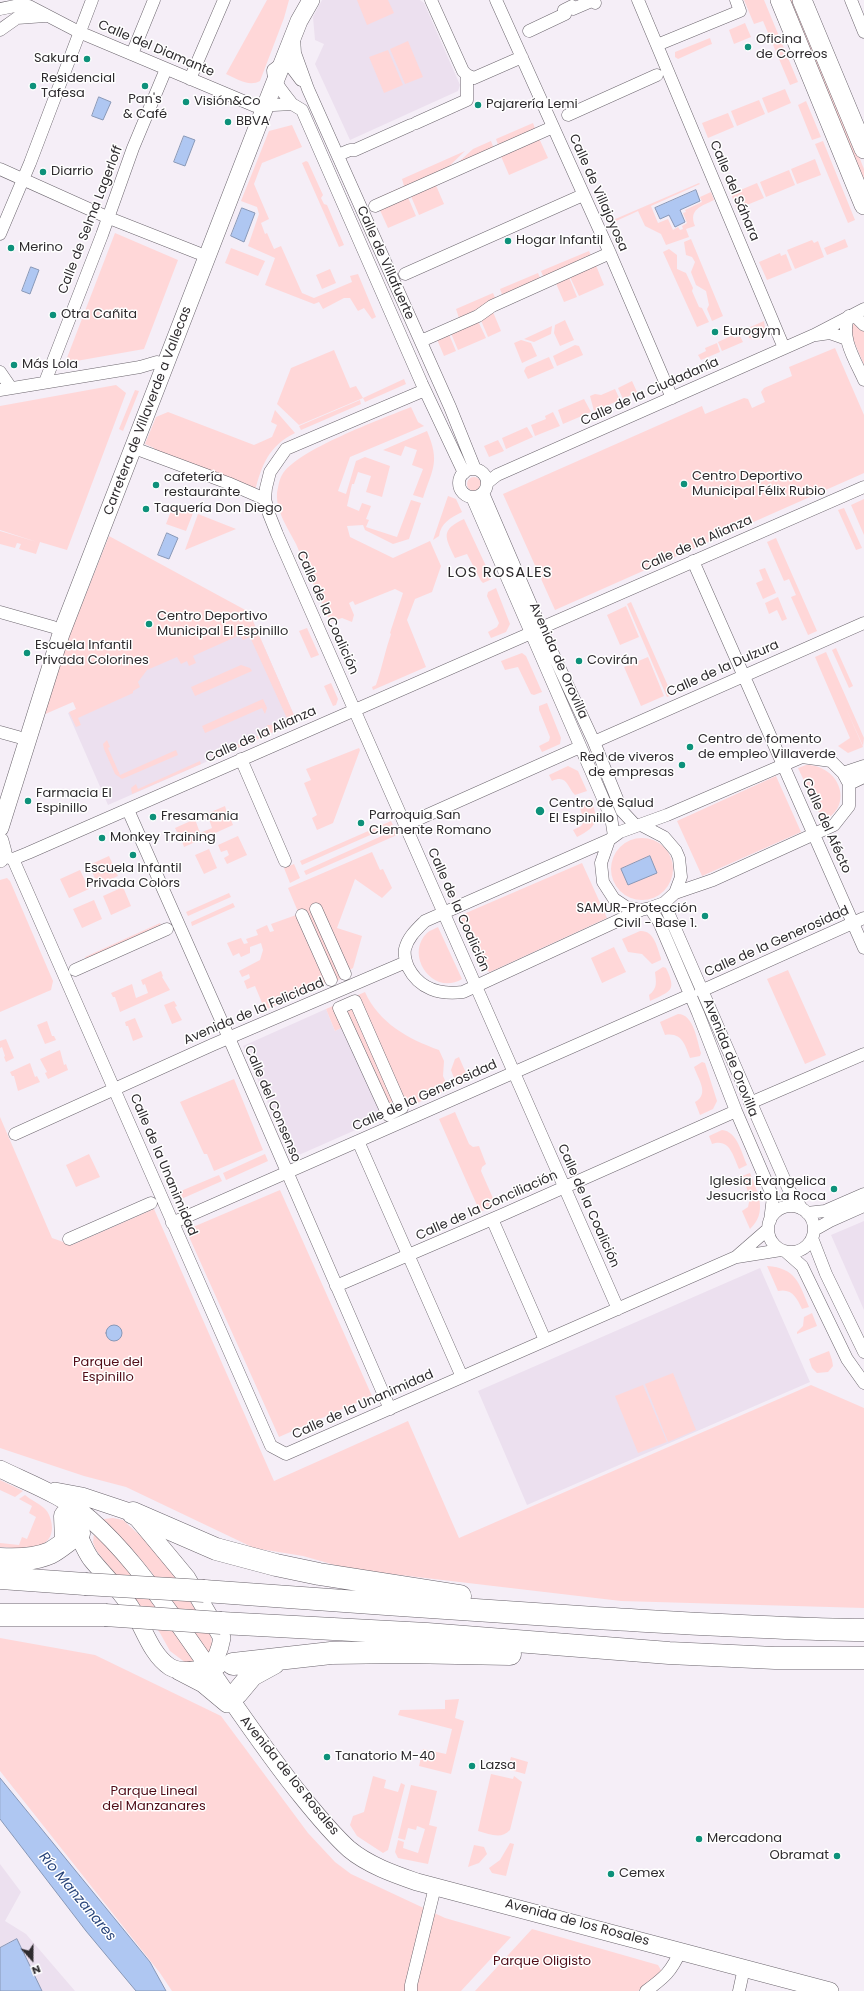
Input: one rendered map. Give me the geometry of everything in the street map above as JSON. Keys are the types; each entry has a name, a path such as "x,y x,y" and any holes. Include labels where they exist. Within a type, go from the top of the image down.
{"highway":[{"path":"126,1510 216,1549 276,1565 319,1574 435,1593 575,1607 710,1625"},
{"path":"0,1559 16,1560 34,1558 51,1553 78,1531 65,1516"},
{"path":"0,1578 204,1591 401,1606 710,1625 864,1630"},
{"path":"0,1614 105,1615 221,1630 427,1634 669,1653 775,1658 864,1658"},
{"path":"800,1629 864,1623"},
{"path":"232,1664 331,1653 403,1652 621,1657 669,1653"},
{"path":"238,1703 252,1675 269,1665 290,1658"},
{"path":"775,1658 864,1668"}],"main road":[{"name":"Carretera de Villaverde a Vallecas","path":"277,72 303,0"},
{"name":"Carretera de Villaverde a Vallecas","path":"0,800 18,737 53,627 198,253 260,107 294,37 299,21 311,0"},
{"path":"780,0 864,205"},
{"path":"802,0 864,149"},
{"name":"Carretera de Villaverde a Vallecas","path":"0,828 58,641 134,448 260,107"},
{"name":"Avenida de los Rosales","path":"0,1469 43,1489 70,1504 78,1531 136,1565 209,1667 238,1703 263,1747 321,1820 350,1850 379,1868 435,1887 681,1950 830,1991"},
{"path":"43,1489 82,1496 126,1510 187,1578 221,1630 232,1664 238,1703"},
{"path":"43,1489 65,1516"},
{"path":"126,1510 98,1513 78,1531 83,1546 91,1559 112,1582 131,1607 160,1658 171,1668 238,1703"},
{"path":"209,1667 214,1663 219,1650 221,1630"},
{"path":"171,1668 187,1670 232,1664"}],"street":[{"path":"0,234 23,179 92,0"},
{"path":"132,54 154,0"},
{"path":"190,79 224,0"},
{"path":"430,0 463,71 467,75 474,78 522,57"},
{"name":"Calle de Villajoyosa","path":"496,0 610,253 672,398"},
{"path":"529,31 566,14 564,10 572,6 573,9 594,0 595,3"},
{"name":"Calle del Sáhara","path":"638,0 784,348"},
{"path":"657,45 740,11 736,0"},
{"path":"851,0 864,32"},
{"path":"0,17 5,8 25,2"},
{"name":"Calle del Diamante","path":"25,2 46,16 79,32 260,107"},
{"path":"0,30 17,18 46,16"},
{"name":"Calle de Villafuerte","path":"294,37 295,53 308,90 458,424 478,482"},
{"name":"Calle de Villafuerte","path":"308,90 292,68 286,65 277,72 292,104 302,110 425,390 478,482"},
{"name":"Calle de Selma Lagerloff","path":"45,382 108,218 133,148 166,69"},
{"path":"338,155 350,150 355,150 467,100 467,75"},
{"path":"568,116 657,76"},
{"path":"260,107 292,104"},
{"path":"375,206 553,127"},
{"path":"0,169 108,218 198,253"},
{"path":"405,274 583,195"},
{"path":"421,341 477,316 500,301 610,253"},
{"name":"Calle de la Ciudadanía","path":"478,482 814,335 864,309"},
{"path":"863,375 847,339 845,323 849,316 857,318 864,325"},
{"name":"Calle de la Ciudadanía","path":"814,335 830,334 847,339"},
{"path":"0,372 6,389 140,367 157,362"},
{"name":"Calle de la Coalición","path":"425,390 286,449 270,472 265,500 269,516 618,1309"},
{"path":"134,448 228,483 265,500"},
{"name":"Avenida de Orovilla","path":"478,482 580,747 611,817 611,838"},
{"name":"Calle de la Alianza","path":"4,854 128,810 354,709 864,487"},
{"name":"Calle del Afécto","path":"693,561 815,834 858,921 864,948"},
{"path":"0,612 53,627"},
{"name":"Calle de la Dulzura","path":"594,742 864,623"},
{"name":"Avenida de Orovilla","path":"536,630 594,742 622,811 638,826"},
{"path":"0,732 18,737"},
{"path":"405,825 580,747"},
{"path":"802,757 831,761 843,773 849,784 849,806 834,825 713,880 675,893 664,903 646,909 463,992 438,992 420,982 412,975 406,962 405,950 411,935 425,921 638,826 802,757"},
{"path":"241,759 285,861"},
{"path":"843,773 864,766"},
{"path":"849,784 864,777"},
{"name":"Calle del Consenso","path":"128,810 390,1409"},
{"path":"638,826 664,837 676,851 679,858 681,877 675,893"},
{"path":"611,838 601,863 603,882 614,899 626,907 646,909"},
{"name":"Calle de la Unanimidad","path":"4,854 115,1089 271,1446 286,1454 736,1257 783,1251"},
{"name":"Avenida de Orovilla","path":"664,903 736,1111 772,1197 769,1225"},
{"path":"316,909 345,974"},
{"name":"Avenida de Orovilla","path":"646,909 659,922 750,1103 789,1190 805,1211"},
{"path":"302,915 331,980"},
{"name":"Calle de la Generosidad","path":"172,1222 858,921"},
{"path":"75,970 167,929"},
{"name":"Avenida de la Felicidad","path":"115,1089 406,962"},
{"path":"355,1001 402,1108 396,1112 388,1115 339,1008 349,1002 355,1001"},
{"path":"750,1103 864,1054"},
{"name":"Calle de la Unanimidad","path":"15,1134 115,1089"},
{"name":"Calle de la Conciliación","path":"336,1286 736,1111"},
{"path":"358,1141 462,1377"},
{"path":"864,1194 825,1211 805,1211 795,1207 784,1208 776,1212 769,1225 771,1241 802,1266 847,1359 864,1383"},
{"path":"69,1239 151,1203"},
{"path":"783,1251 799,1251 806,1247 813,1234 830,1221 864,1206"},
{"path":"805,1211 813,1222 813,1234 821,1264 862,1346"},
{"path":"492,1219 545,1340"},
{"name":"Calle de la Unanimidad","path":"736,1257 769,1225"},
{"path":"411,1991 411,1985 435,1887"},
{"path":"646,1991 667,1975 673,1968 681,1950"},
{"path":"739,1991 744,1968"}],"shaded area":[{"path":"322,0 420,0 424,3 460,85 458,91 350,140 315,64 324,44 315,40 313,17"},
{"path":"249,612 297,722 108,805 68,713 129,685 154,655"},
{"path":"326,1009 335,1031 345,1026 385,1117 292,1158 243,1046"},
{"path":"864,1221 864,1310 831,1235"},
{"path":"760,1268 810,1382 527,1505 478,1391"},
{"path":"0,1864 21,1892 5,1921 26,1934 75,1991 0,1991"}],"green space":[{"path":"267,0 289,0 284,18 260,81 256,83 243,82 226,74"},
{"path":"357,0 388,0 394,13 367,25"},
{"path":"744,0 764,0 798,82 790,85 763,21 754,24"},
{"path":"788,0 795,0 864,169 864,185"},
{"path":"745,23 751,37 734,44 729,30"},
{"path":"710,38 712,44 678,59 675,57 675,52"},
{"path":"408,41 423,77 405,84 390,49"},
{"path":"388,50 403,85 384,93 369,57"},
{"path":"785,89 791,103 768,113 762,98"},
{"path":"759,100 765,114 737,126 731,111"},
{"path":"806,101 821,137 812,140 798,105"},
{"path":"728,113 734,127 708,138 702,123"},
{"path":"533,123 536,131 499,147 496,139"},
{"path":"292,125 302,147 262,163 254,184 269,219 261,223 265,234 267,233 274,249 281,246 302,293 314,298 352,282 350,276 358,274 376,317 372,319 364,308 358,311 350,298 344,298 323,309 319,302 314,304 265,285 275,258 248,246 259,214 257,207 241,201 269,131"},
{"path":"538,136 548,158 509,175 500,154"},
{"path":"491,141 494,149 451,169 473,149"},
{"path":"823,141 855,220 848,223 815,144"},
{"path":"465,151 443,172 376,202 375,199 404,186 402,179"},
{"path":"815,159 821,175 797,184 791,169"},
{"path":"306,161 308,162 323,195 321,198 324,204 327,205 344,245 339,247 302,163"},
{"path":"789,170 795,185 766,197 760,182"},
{"path":"435,183 444,204 419,215 410,194"},
{"path":"699,183 700,184 651,206 658,223 668,219 673,230 678,227 680,230 683,229 682,226 687,223 683,213 686,212 685,210 702,202 700,197 711,192 714,200 697,209 693,216 695,226 686,229 689,237 666,245 661,234 645,226 638,211 614,222 613,220"},
{"path":"757,183 764,198 737,209 731,194"},
{"path":"407,195 416,216 388,228 379,208"},
{"path":"115,233 178,260 144,349 65,363"},
{"path":"691,239 723,316 712,321 707,309 709,305 706,291 696,285 691,272 695,262 692,257 686,255 684,242"},
{"path":"845,239 848,247 827,255 824,248"},
{"path":"812,240 814,243 818,241 824,257 795,269 787,250"},
{"path":"231,248 265,261 258,276 225,263"},
{"path":"669,249 677,255 677,269 686,273 699,307 702,308 709,322 697,327 663,252"},
{"path":"589,251 592,258 544,279 541,271"},
{"path":"780,253 781,256 786,254 792,270 767,280 759,262"},
{"path":"595,263 604,285 579,296 569,275"},
{"path":"330,269 336,283 322,289 316,275"},
{"path":"538,273 541,280 503,297 500,289"},
{"path":"568,275 577,297 564,302 555,281"},
{"path":"493,293 496,300 459,318 456,309"},
{"path":"493,312 501,331 488,337 480,318"},
{"path":"477,319 486,338 458,350 450,331"},
{"path":"565,320 574,340 560,346 554,333 555,325"},
{"path":"764,321 766,334 757,340 749,338 746,329"},
{"path":"851,321 862,328 864,332 864,365 850,332"},
{"path":"552,326 551,334 534,342 524,339"},
{"path":"448,332 456,351 444,356 436,337"},
{"path":"733,335 734,338 740,336 743,342 722,351 718,342"},
{"path":"521,340 531,343 537,356 522,363 514,343"},
{"path":"717,343 720,352 701,360 698,355 706,351 705,348"},
{"path":"575,345 579,346 583,355 557,366 553,356"},
{"name":"Centro Deportivo Municipal Félix Rubio","path":"835,348 864,415 864,473 555,610 503,494 702,406 705,414 744,398 748,399 752,408 765,402 761,392 764,388 792,376 789,367"},
{"path":"334,350 350,388 356,386 363,398 299,425 277,404 291,368"},
{"path":"549,357 554,368 528,379 524,371 526,367"},
{"path":"404,379 406,384 365,402 363,398"},
{"path":"632,381 637,392 623,399 618,388"},
{"path":"116,385 126,393 67,550 40,542 36,554 19,549 21,544 17,543 15,548 0,544 0,531 37,542 0,530 0,406"},
{"path":"615,389 620,400 594,411 590,396 595,394 601,395"},
{"path":"135,390 139,391 123,431 119,429"},
{"path":"584,399 591,412 563,424 558,410"},
{"path":"360,400 361,404 301,430 299,426"},
{"path":"411,407 418,422 424,426 350,457 338,491 346,494 356,461 365,457 390,466 382,497 366,492 371,476 358,472 354,484 352,484 347,506 359,511 362,503 371,506 366,519 369,520 366,527 397,537 411,500 421,503 409,539 393,544 365,530 363,525 347,526 350,537 393,558 430,541 441,566 432,592 415,599 407,620 426,667 373,690 372,687 376,685 378,679 391,634 390,633 403,593 395,589 355,605 353,601 349,603 354,615 352,622 342,618 330,622 296,544 280,513 277,493 282,475 290,465 304,456 341,436"},
{"path":"275,410 295,433 279,444 268,457 264,464 255,491 154,450 154,448 145,444 156,417 168,412 254,445 272,437 277,425 271,422"},
{"path":"553,412 560,426 535,436 531,425 546,419 545,416"},
{"path":"527,427 533,437 506,449 502,438"},
{"path":"427,431 433,450 434,465 423,498 413,495 423,469 412,465 417,450 405,446 401,456 383,450"},
{"path":"498,440 504,451 489,457 484,446"},
{"path":"471,477 477,477 481,481 481,487 477,491 471,491 467,487 467,481"},
{"path":"448,496 456,499 462,512 447,521 440,531 439,536 433,540"},
{"path":"864,499 864,535 851,505"},
{"path":"173,506 193,513 186,531 166,524"},
{"path":"844,508 862,548 856,550 838,510"},
{"path":"198,514 236,529 185,550"},
{"path":"464,519 492,579 483,583 467,554 455,558 447,539 448,531 451,527"},
{"name":"Centro Deportivo Municipal El Espinillo","path":"109,536 249,612 297,722 290,725 250,637 243,640 240,635 193,656 196,663 189,666 187,661 181,664 177,657 147,670 138,682 140,687 133,691 133,693 78,718 81,725 76,727 69,712 76,709 73,702 43,715 59,662"},
{"path":"776,538 817,631 808,635 791,597 796,595 789,579 784,581 767,542"},
{"path":"765,568 776,593 763,599 756,583 763,580 759,570"},
{"path":"496,588 510,624 506,632 491,638 488,632 497,627 499,623 487,596 488,592"},
{"path":"778,597 787,619 782,621 777,610 769,614 765,603"},
{"path":"631,602 672,695 667,697 627,604"},
{"path":"626,606 639,637 620,645 607,615"},
{"path":"307,628 319,655 311,658 299,631"},
{"path":"836,648 853,686 849,688 832,650"},
{"path":"826,652 864,738 863,746 845,706 863,747 848,753 838,746 850,738 815,657"},
{"path":"522,653 526,656 542,692 534,695 531,694 518,667 505,670 501,661"},
{"path":"648,657 664,696 641,706 624,667"},
{"path":"241,665 250,668 252,671 195,696 191,687"},
{"path":"331,683 338,699 336,705 333,706 324,686"},
{"path":"263,699 267,708 265,714 262,708 205,733 202,726"},
{"path":"547,703 561,738 560,744 542,752 539,746 549,741 550,737 539,710 539,706"},
{"path":"267,725 275,725 278,730 213,759 211,756 269,731"},
{"path":"107,740 110,747 108,748 120,775 176,750 178,755 122,779 115,774 104,749 103,744"},
{"path":"359,748 360,750 333,823 317,830 312,818 317,815 304,783 311,780 306,769"},
{"path":"200,761 201,764 132,794 131,788 136,784 138,789"},
{"path":"806,765 818,767 828,772 835,779 839,787 841,797 839,806 833,814 823,821 798,768"},
{"path":"568,766 578,771 587,791 575,795 564,780 557,779 552,781 549,775"},
{"path":"776,776 801,832 702,876 677,821"},
{"path":"590,798 595,811 595,821 590,829 577,837 573,830 581,826 584,822 579,804"},
{"path":"225,806 229,820 231,820 233,825 184,847 179,832 177,832 175,828 195,819 200,833 212,828 209,819 206,820 204,815"},
{"path":"391,821 393,825 302,865 300,861"},
{"path":"395,830 397,835 306,875 304,871"},
{"path":"238,836 247,855 227,864 224,858 229,855 227,850 221,852 218,845"},
{"path":"642,838 654,841 664,847 670,857 673,869 670,881 664,891 654,897 642,900 630,897 620,891 614,881 611,869 614,857 620,847 630,841"},
{"path":"209,849 217,868 204,874 195,855"},
{"path":"372,852 380,870 383,869 392,888 382,898 355,879 337,928 362,936 353,968 346,972 347,976 330,984 328,982 265,1010 255,986 247,989 244,981 250,978 249,974 242,977 239,971 260,960 263,950 261,943 250,947 250,953 241,957 239,953 233,956 227,943 241,938 244,944 248,943 246,939 258,935 256,930 267,925 270,932 274,931 271,924 299,914 288,888"},
{"path":"109,856 118,876 98,885 89,865"},
{"path":"582,863 607,918 490,972 481,968 459,916"},
{"path":"294,864 300,878 290,883 284,868"},
{"path":"80,870 89,889 69,898 60,879"},
{"path":"7,878 10,881 53,981 51,990 0,1012 0,880"},
{"path":"123,887 131,906 111,915 103,896"},
{"path":"229,893 231,897 188,916 186,912"},
{"path":"94,900 102,919 82,928 73,909"},
{"path":"233,903 235,907 192,926 191,922"},
{"path":"160,923 162,928 87,961 85,957"},
{"path":"438,927 462,979 451,983 441,982 432,978 425,971 420,962 419,952 421,942 427,933"},
{"path":"640,931 645,931 652,936 661,960 652,964 642,954 628,952 622,939"},
{"path":"614,947 626,972 602,983 591,958"},
{"path":"663,967 666,968 671,981 670,989 663,995 650,1001 649,995 654,990 656,985 655,972"},
{"path":"788,970 826,1055 805,1064 767,979"},
{"path":"161,971 162,977 170,990 120,1012 115,997 113,997 111,993 132,984 136,998 148,993 145,984 143,985 141,980"},
{"path":"365,992 378,1013 386,1021 416,1041 439,1050 444,1061 443,1076 449,1089 385,1117 345,1026 335,1031 326,1009"},
{"path":"174,1001 177,1006 175,1007 182,1020 172,1024 164,1005"},
{"path":"678,1014 688,1018 691,1023 701,1053 700,1056 690,1058 682,1040 675,1036 665,1035 660,1022"},
{"path":"135,1018 143,1037 133,1041 128,1026 126,1026 125,1022"},
{"path":"47,1021 52,1036 54,1036 56,1040 45,1044 37,1025"},
{"path":"6,1039 14,1058 6,1062 2,1047 0,1048 0,1041"},
{"path":"60,1050 64,1065 66,1064 68,1070 48,1079 45,1073 47,1072 40,1059"},
{"path":"459,1057 469,1080 457,1086 451,1070 455,1059"},
{"path":"702,1062 705,1063 717,1101 713,1109 700,1115 695,1102 702,1095 702,1086 694,1067"},
{"path":"30,1063 35,1077 37,1076 40,1082 18,1091 14,1076 12,1076 10,1072"},
{"path":"234,1079 263,1150 214,1171 207,1154 204,1154 180,1102"},
{"path":"455,1112 469,1144 473,1147 479,1146 486,1164 482,1167 481,1171 496,1205 480,1212 439,1119"},
{"name":"Parque del Espinillo","path":"0,1117 52,1238 72,1245 154,1209 274,1481 408,1421 459,1538 811,1385 864,1408 864,1608 621,1601 349,1569 303,1556 254,1548 126,1487 84,1476 0,1448"},
{"path":"722,1130 732,1134 741,1149 747,1165 739,1169 733,1154 727,1146 718,1143 712,1144 709,1136"},
{"path":"89,1154 100,1177 76,1187 66,1165"},
{"path":"265,1154 268,1161 226,1180 223,1173"},
{"path":"750,1173 760,1202 760,1209 759,1216 750,1229 742,1211 748,1207 750,1197 742,1176"},
{"path":"219,1175 222,1181 179,1200 176,1193"},
{"path":"280,1190 372,1396 279,1437 186,1230"},
{"path":"767,1266 777,1267 784,1270 795,1278 809,1307 802,1309 796,1298 790,1292 783,1290 778,1291"},
{"path":"812,1313 817,1326 797,1334 803,1326 804,1317"},
{"path":"829,1351 833,1366 828,1372 817,1373 812,1368 809,1359"},
{"path":"673,1373 696,1430 668,1442 645,1384"},
{"path":"643,1385 667,1442 638,1453 615,1396"},
{"path":"0,1480 23,1491 15,1497 0,1490"},
{"path":"25,1495 46,1510 52,1525 50,1536 46,1542 40,1546 32,1548 0,1547 0,1543 19,1545 22,1537 27,1539 36,1517 29,1513 32,1506 19,1499"},
{"path":"113,1518 123,1520 148,1543 174,1574 211,1636 212,1644 209,1656 152,1573 132,1549 103,1521 104,1519"},
{"path":"94,1534 119,1556 197,1662 186,1663 170,1651 160,1633 96,1550 93,1542"},
{"name":"Parque Lineal del Manzanares","path":"0,1638 95,1655 221,1716 308,1833 335,1862 351,1874 445,1918 511,1937 461,1991 172,1991 160,1973 0,1771"},
{"path":"459,1699 455,1718 464,1721 451,1774 419,1766 423,1749 446,1754 452,1729 398,1715 400,1710 445,1709 445,1700"},
{"path":"511,1757 528,1762 525,1774 507,1769"},
{"path":"491,1774 513,1779 514,1776 522,1782 510,1830 499,1836 478,1831"},
{"path":"373,1776 386,1780 384,1788 398,1792 401,1783 405,1785 388,1850 383,1853 357,1836 350,1825 353,1816 364,1812"},
{"path":"411,1785 437,1791 429,1825 437,1827 428,1864 398,1858 395,1852 398,1840 404,1842 403,1848 418,1853 425,1829 417,1826 416,1830 408,1828 405,1840 398,1838"},
{"path":"510,1843 514,1844 506,1876 492,1873 489,1868 500,1860"},
{"path":"474,1845 484,1847 487,1854 479,1863 468,1867"},
{"name":"Parque Oligisto","path":"532,1929 658,1965 662,1972 638,1991 475,1991"}],"water":[{"path":"99,97 111,102 103,120 92,116"},
{"path":"184,136 195,140 185,166 174,162"},
{"path":"696,190 700,201 680,210 685,222 675,227 669,215 660,219 655,208"},
{"path":"242,208 255,213 244,242 231,236"},
{"path":"31,267 39,270 30,294 22,291"},
{"path":"167,533 178,538 169,559 158,555"},
{"path":"650,856 657,873 628,885 621,869"},
{"path":"114,1325 121,1330 122,1333 117,1340 114,1341 107,1336 106,1333 111,1326"},
{"name":"Río Manzanares","path":"0,1778 150,1962 166,1991 136,1991 86,1931 0,1819"},
{"path":"17,1939 42,1991 0,1991 0,1948"}],"place":[{"name":"Oficina de Correos","path":"748,47"},
{"name":"Sakura","path":"87,59"},
{"name":"Residencial Tafesa","path":"33,86"},
{"name":"Pan's & Café","path":"145,86"},
{"name":"Visión&Co","path":"186,102"},
{"name":"Pajarería Lemi","path":"478,105"},
{"name":"BBVA","path":"228,122"},
{"name":"Diarrio","path":"43,172"},
{"name":"Hogar Infantil","path":"508,241"},
{"name":"Merino","path":"11,248"},
{"name":"Otra Cañita","path":"53,315"},
{"name":"Eurogym","path":"715,332"},
{"name":"Más Lola","path":"14,365"},
{"name":"Centro Deportivo Municipal Félix Rubio","path":"684,484"},
{"name":"cafetería restaurante","path":"156,485"},
{"name":"Taquería Don Diego","path":"146,509"},
{"name":"Centro Deportivo Municipal El Espinillo","path":"149,624"},
{"name":"Escuela Infantil Privada Colorines","path":"27,653"},
{"name":"Covirán","path":"579,661"},
{"name":"Centro de fomento de empleo Villaverde","path":"690,747"},
{"name":"Red de viveros de empresas","path":"682,765"},
{"name":"Farmacia El Espinillo","path":"28,801"},
{"name":"Centro de Salud El Espinillo","path":"540,811"},
{"name":"Fresamania","path":"153,817"},
{"name":"Parroquia San Clemente Romano","path":"361,823"},
{"name":"Monkey Training","path":"102,838"},
{"name":"Escuela Infantil Privada Colors","path":"133,855"},
{"name":"SAMUR-Protección Civil - Base 1.","path":"705,916"},
{"name":"Iglesia Evangelica Jesucristo La Roca","path":"834,1189"},
{"name":"Tanatorio M-40","path":"327,1757"},
{"name":"Lazsa","path":"472,1766"},
{"name":"Mercadona","path":"699,1839"},
{"name":"Obramat","path":"837,1856"},
{"name":"Cemex","path":"611,1874"}],"district":[{"name":"LOS ROSALES","path":"500,573"}]}
